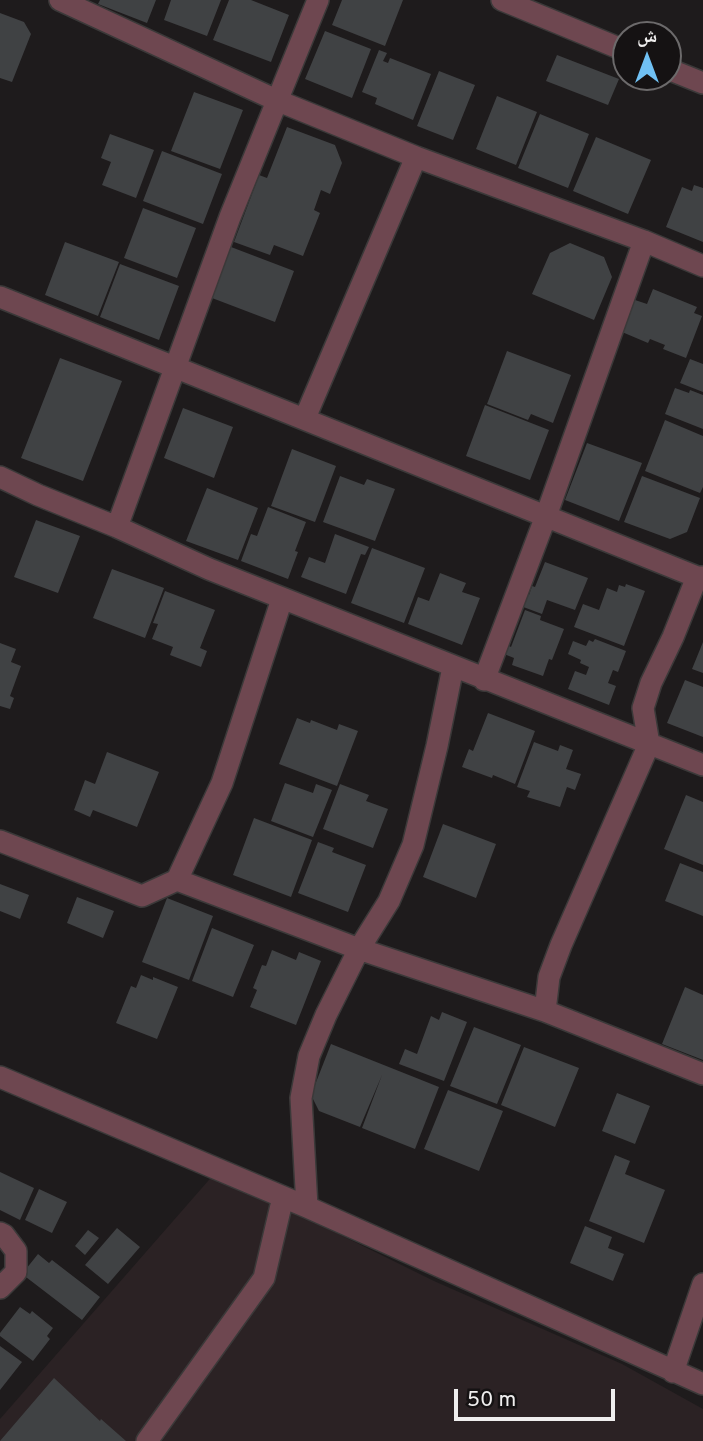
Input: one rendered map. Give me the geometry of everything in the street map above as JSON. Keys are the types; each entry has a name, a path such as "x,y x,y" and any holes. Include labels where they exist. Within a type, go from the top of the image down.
{"street":[{"path":"60,0 276,100 416,157 644,241 703,266"},
{"path":"117,527 230,216 318,0"},
{"path":"502,0 612,45"},
{"path":"682,75 703,83"},
{"path":"305,418 416,157"},
{"path":"484,680 644,241"},
{"path":"0,297 700,577 651,683 643,708 649,744 561,944 549,976 545,1011"},
{"path":"0,477 282,599 703,765"},
{"path":"0,841 142,897 177,880 222,783 282,599"},
{"path":"307,1207 300,1098 309,1056 359,949 389,901 413,845 453,667"},
{"path":"177,880 359,949 545,1011 703,1074"},
{"path":"0,1077 307,1207 703,1384"},
{"path":"146,1441 264,1278 283,1197"},
{"path":"0,1233 16,1251 16,1272 0,1288"},
{"path":"673,1372 703,1284"}],"shaded area":[{"path":"215,1173 434,1281 622,1364 703,1409 703,1441 0,1441 0,1419"}],"building":[{"path":"100,0 156,0 147,23 98,4"},
{"path":"171,0 221,0 207,36 164,20"},
{"path":"229,0 251,0 289,15 271,62 213,40"},
{"path":"342,0 403,0 385,46 332,25"},
{"path":"0,13 24,22 31,34 12,82 0,78"},
{"path":"325,31 371,49 352,98 305,79"},
{"path":"379,50 387,53 383,61 388,63 390,58 431,74 413,120 375,104 377,98 362,92"},
{"path":"557,55 612,76 614,91 608,105 546,81"},
{"path":"439,71 475,85 453,140 417,126"},
{"path":"194,92 243,110 220,169 171,151"},
{"path":"497,96 537,112 516,165 476,149"},
{"path":"540,114 589,134 568,188 518,168"},
{"path":"287,127 335,145 342,163 330,194 321,190 314,210 320,213 303,256 274,245 270,255 234,242 259,175 267,178"},
{"path":"110,134 154,150 136,198 102,185 111,162 101,158"},
{"path":"596,137 651,160 628,214 573,191"},
{"path":"162,151 222,174 203,224 143,201"},
{"path":"694,185 703,188 703,242 666,227 682,187 692,191"},
{"path":"143,208 196,228 177,278 124,258"},
{"path":"65,242 119,262 98,316 45,295"},
{"path":"570,243 604,257 612,277 594,320 532,294 550,253"},
{"path":"231,247 294,271 275,322 212,298"},
{"path":"120,264 179,286 159,340 100,317"},
{"path":"653,289 697,307 694,313 702,316 686,358 663,349 665,345 650,339 648,343 622,332 635,300 647,304"},
{"path":"507,351 571,375 553,423 531,414 528,420 487,404"},
{"path":"60,358 122,381 83,481 21,458"},
{"path":"690,359 703,364 703,392 680,383"},
{"path":"675,388 703,395 703,429 665,414"},
{"path":"485,405 549,430 530,480 466,456"},
{"path":"183,408 233,427 214,478 164,458"},
{"path":"665,420 703,436 703,487 700,493 645,471"},
{"path":"587,443 642,463 619,521 565,500"},
{"path":"292,449 336,466 315,522 271,506"},
{"path":"340,476 364,485 367,479 395,489 375,541 323,522"},
{"path":"642,476 700,498 687,532 670,539 624,522"},
{"path":"207,488 258,508 238,560 186,541"},
{"path":"268,507 306,522 288,579 241,561 251,534 257,536"},
{"path":"36,520 80,536 58,593 14,577"},
{"path":"335,534 369,547 365,555 361,554 346,594 301,577 309,557 325,563"},
{"path":"372,548 425,568 404,623 351,603"},
{"path":"545,562 588,578 575,610 547,600 542,614 518,605 523,592 529,595 532,586 535,587"},
{"path":"112,569 164,588 145,638 93,618"},
{"path":"440,573 466,583 462,592 480,598 462,645 408,624 418,597 429,601"},
{"path":"626,584 645,591 624,646 574,627 583,604 599,610 607,588 617,592 619,585 625,587"},
{"path":"165,591 215,610 200,648 207,651 201,667 170,655 173,647 152,639 158,624 153,623"},
{"path":"525,610 541,616 540,620 564,629 543,676 512,665 514,658 504,654 507,645 511,647"},
{"path":"595,639 626,651 618,672 613,670 608,683 616,686 609,705 568,689 575,671 586,675 589,667 568,654 573,641 586,646 589,640 593,642"},
{"path":"703,642 703,673 692,669"},
{"path":"0,643 16,649 11,662 21,666 10,696 14,698 10,709 0,706"},
{"path":"685,680 703,687 703,737 667,723"},
{"path":"488,713 535,731 515,784 462,767 469,749 473,751"},
{"path":"297,718 310,723 311,720 337,730 339,724 358,731 337,786 279,764"},
{"path":"534,742 558,751 560,745 573,750 566,769 581,774 575,790 567,787 560,807 527,797 530,791 517,787"},
{"path":"107,752 159,772 137,827 93,810 90,817 74,810 85,780 95,784"},
{"path":"285,783 313,793 316,784 332,790 313,837 271,821"},
{"path":"340,784 369,795 366,801 388,809 373,848 323,829"},
{"path":"686,795 703,802 703,865 664,849"},
{"path":"254,818 312,840 291,897 233,875"},
{"path":"443,824 496,844 476,898 423,877"},
{"path":"318,842 334,848 332,852 366,865 348,912 298,893"},
{"path":"680,863 703,872 703,916 665,901"},
{"path":"0,884 29,895 20,919 0,911"},
{"path":"77,897 114,911 103,938 67,923"},
{"path":"167,898 213,916 189,980 142,962"},
{"path":"212,928 254,945 233,997 192,981"},
{"path":"272,950 296,960 299,952 321,961 296,1025 250,1007 257,990 253,988 262,965 266,966"},
{"path":"141,975 178,987 157,1039 116,1023 131,986 136,988"},
{"path":"685,987 703,995 703,1060 662,1044"},
{"path":"442,1012 467,1022 444,1081 399,1064 405,1049 417,1054 431,1016 439,1020"},
{"path":"474,1027 521,1045 497,1104 450,1086"},
{"path":"331,1044 439,1087 415,1149 362,1128 382,1075 360,1127 319,1111 311,1095"},
{"path":"524,1047 579,1068 555,1127 501,1105"},
{"path":"448,1090 503,1111 479,1171 424,1149"},
{"path":"617,1093 650,1106 635,1144 602,1131"},
{"path":"615,1155 630,1161 625,1174 665,1190 644,1243 589,1221"},
{"path":"0,1172 34,1188 20,1220 0,1210"},
{"path":"39,1189 67,1202 52,1233 25,1220"},
{"path":"585,1226 612,1237 608,1248 624,1254 613,1281 570,1263"},
{"path":"117,1228 140,1247 108,1284 85,1265"},
{"path":"88,1230 99,1238 85,1255 75,1246"},
{"path":"38,1254 49,1263 52,1260 100,1297 82,1320 22,1274"},
{"path":"20,1307 30,1314 32,1311 53,1328 47,1336 50,1339 33,1361 0,1336"},
{"path":"0,1346 22,1362 0,1390"},
{"path":"54,1378 100,1421 101,1419 126,1441 0,1441"}]}
